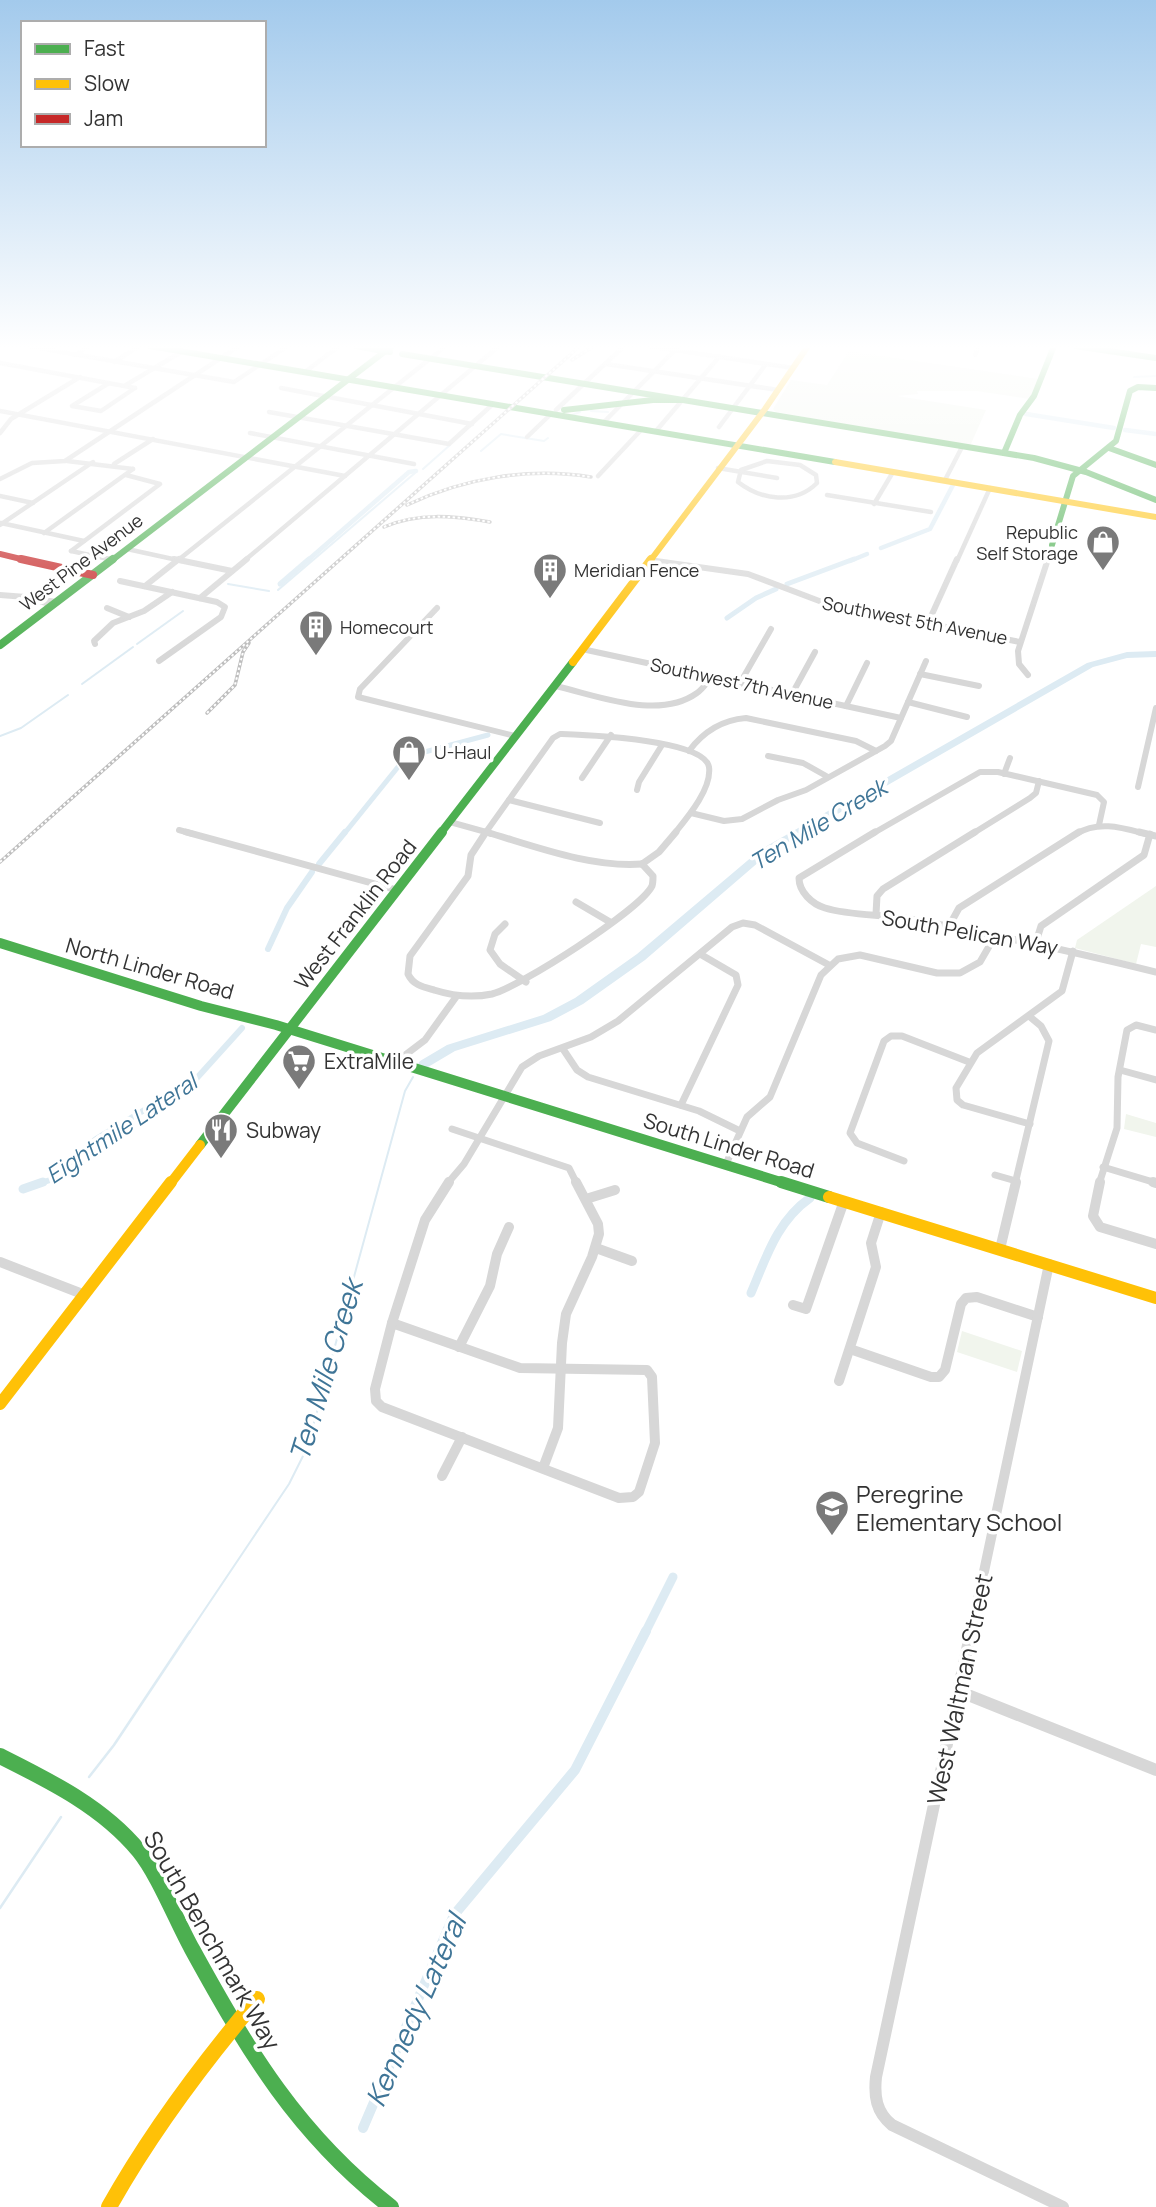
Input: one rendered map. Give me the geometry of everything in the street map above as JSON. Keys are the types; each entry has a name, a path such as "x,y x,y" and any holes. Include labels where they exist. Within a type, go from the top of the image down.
{"main road":[{"name":"West Pine Avenue","path":"2,642 259,449"},
{"name":"West Franklin Road","path":"0,1404 450,822 734,449"},
{"path":"761,449 1156,517"},
{"path":"976,449 1079,470 1156,500"},
{"path":"1004,453 1006,449"},
{"path":"1052,545 1073,475 1108,449"},
{"path":"1112,449 1156,465"},
{"path":"0,554 93,575"},
{"name":"North Linder Road","path":"0,943 201,1006 290,1029"},
{"name":"South Linder Road","path":"290,1029 1156,1297"},
{"name":"South Benchmark Way","path":"0,1756 58,1784 123,1830 141,1853 234,2026 292,2110 372,2196 391,2207"},
{"path":"109,2207 167,2113 257,1999"}],"street":[{"path":"65,461 83,449"},
{"path":"111,465 137,449"},
{"path":"202,449 345,476"},
{"path":"145,586 316,449"},
{"path":"343,449 415,464"},
{"path":"200,598 377,449"},
{"path":"598,476 623,449"},
{"path":"945,481 961,449"},
{"path":"1,524 93,462"},
{"path":"0,479 32,463 93,462 133,469 44,533"},
{"path":"758,462 784,462 812,471 817,483 811,490 797,495 770,496 753,492 741,485 737,477 739,472 758,462"},
{"path":"718,468 777,478"},
{"path":"874,504 893,471"},
{"path":"113,560 71,551 160,483 127,475"},
{"path":"928,623 990,488"},
{"path":"827,495 931,512"},
{"path":"0,496 33,503"},
{"path":"1,524 83,541"},
{"path":"1028,675 1018,659 1020,642 1052,545"},
{"path":"127,549 232,571"},
{"name":"Southwest 5th Avenue","path":"649,560 748,574 822,602 1020,642"},
{"path":"120,581 200,598 225,607 221,617 159,661"},
{"path":"95,644 94,641 113,623 144,611 172,592"},
{"path":"0,595 26,597 55,604"},
{"path":"107,608 129,617"},
{"path":"437,608 360,689 358,696 367,701 516,736"},
{"path":"740,683 771,629"},
{"name":"Southwest 7th Avenue","path":"582,649 901,718"},
{"path":"792,694 815,652"},
{"path":"691,813 724,821 742,819 876,751 891,741 926,661"},
{"path":"846,706 867,663"},
{"path":"920,674 979,686"},
{"path":"555,685 620,700 662,705 680,702 695,694 712,677"},
{"path":"908,702 967,717"},
{"path":"1138,787 1156,708"},
{"path":"689,751 701,736 726,722 740,718 856,741 876,751"},
{"path":"450,822 486,832 617,866 642,864 649,860 691,813 711,770 706,760 689,751 662,745 611,735 565,733 553,738 486,832 471,855 468,876 410,956 406,966 407,976 416,985 456,997 482,997 526,982 610,922 653,885 651,872 642,864"},
{"path":"582,778 611,735"},
{"path":"637,790 639,782 662,745"},
{"path":"768,756 803,763 828,777"},
{"path":"1010,758 1004,774 1102,798 1104,802 1099,825"},
{"name":"South Pelican Way","path":"1004,774 986,771 971,775 805,872 799,878 801,890 818,905 1036,942 1156,972"},
{"path":"876,914 877,896 883,889 1030,798 1036,793 1039,782"},
{"path":"509,800 600,823"},
{"path":"948,928 959,908 1075,834 1099,825 1153,835 1144,855 1041,926 1036,942"},
{"path":"179,830 397,890"},
{"path":"576,902 610,922"},
{"path":"392,1322 520,1368 647,1370 652,1377 654,1443 639,1492 633,1497 619,1498 382,1407 376,1401 375,1389 392,1322 429,1211 480,1138 527,1063 605,1029 732,927 743,923 755,925 829,965"},
{"path":"505,924 493,937 489,952 494,961 526,982"},
{"path":"726,1164 747,1117 769,1097 821,975 829,965 847,957 867,956 936,973 957,974 968,970 987,956 995,936"},
{"path":"1030,1124 970,1108 957,1100 956,1088 977,1053 1062,991 1073,951"},
{"path":"681,1105 738,985 736,975 700,954"},
{"path":"396,1062 425,1040 456,997"},
{"path":"1000,1249 1049,1041 1041,1026 1028,1016"},
{"path":"1156,1030 1132,1026 1127,1030 1120,1070 1118,1128 1103,1167 1093,1216 1096,1224 1156,1244"},
{"path":"904,1161 853,1140 851,1127 864,1099 884,1041 891,1036 902,1036 970,1062"},
{"path":"563,1049 577,1070 588,1077 681,1105 740,1130"},
{"path":"1120,1070 1156,1080"},
{"path":"452,1129 569,1168 600,1233 596,1248 567,1310 562,1335 559,1426 543,1468"},
{"path":"1103,1167 1156,1183"},
{"path":"995,1175 1016,1181"},
{"path":"586,1199 615,1190"},
{"path":"793,1305 806,1309 844,1201"},
{"path":"839,1381 876,1267 872,1243 881,1212"},
{"path":"459,1347 490,1286 497,1254 509,1227"},
{"path":"596,1248 632,1261"},
{"path":"0,1262 85,1295"},
{"name":"West Waltman Street","path":"1049,1264 876,2077 874,2097 879,2113 892,2125 1063,2207"},
{"path":"850,1349 931,1377 939,1377 944,1370 961,1304 966,1298 977,1297 1038,1317"},
{"path":"442,1476 462,1437"},
{"path":"958,1692 1156,1770"}],"shaded area":[{"path":"1156,886 1156,947 1141,944 1136,964 1075,948 1077,940"},
{"path":"1126,1114 1156,1123 1156,1137 1124,1129"},
{"path":"962,1331 1022,1351 1017,1372 957,1352"}],"waterway":[{"path":"423,469 446,449"},
{"path":"307,561 409,472 416,471"},
{"path":"278,590 415,473"},
{"name":"Eightmile Lateral","path":"881,548 930,529 953,485"},
{"name":"Eightmile Lateral","path":"850,561 867,554"},
{"path":"280,584 309,559"},
{"name":"Eightmile Lateral","path":"787,584 854,559"},
{"path":"228,584 269,591"},
{"name":"Eightmile Lateral","path":"727,618 756,598 776,589"},
{"path":"137,644 183,611"},
{"path":"82,684 133,647"},
{"name":"Ten Mile Creek","path":"424,1064 451,1048 547,1018 579,1001 641,957 764,852 1090,665 1127,655 1156,654"},
{"path":"0,736 21,728 68,695"},
{"name":"Eightmile Lateral","path":"344,834 406,757 488,735"},
{"name":"Eightmile Lateral","path":"319,864 345,832"},
{"name":"Eightmile Lateral","path":"268,949 287,908 312,872"},
{"name":"Eightmile Lateral","path":"38,1184 50,1180 96,1139 196,1079 242,1028"},
{"name":"Ten Mile Creek","path":"189,1633 289,1484 307,1448 405,1091 413,1077"},
{"name":"Eightmile Lateral","path":"23,1189 43,1182"},
{"name":"Kennedy Lateral","path":"751,1293 781,1229 810,1198"},
{"name":"Kennedy Lateral","path":"646,1631 673,1577"},
{"name":"Ten Mile Creek","path":"89,1777 114,1745 190,1631"},
{"name":"Kennedy Lateral","path":"363,2128 454,1915 575,1770 646,1631"},
{"name":"Ten Mile Creek","path":"0,1908 61,1817"}],"railway":[{"path":"0,862 464,449"},
{"path":"407,505 451,488 497,477 544,473 591,477"},
{"path":"384,527 423,517 490,522"},
{"path":"207,713 235,685 243,652 249,643"}],"traffic: fast":[{"path":"0,645 257,449"},
{"path":"758,449 835,462"},
{"path":"979,449 1034,458 1086,472 1156,500"},
{"path":"1004,453 1006,449"},
{"path":"1052,545 1073,476 1106,449"},
{"path":"1112,449 1156,465"},
{"path":"200,1145 573,662"},
{"path":"0,943 201,1006 276,1025 829,1197"},
{"path":"0,1756 76,1797 110,1823 141,1853 218,1996 280,2094 314,2138 351,2176 391,2207"}],"traffic: slow":[{"path":"573,662 735,449"},
{"path":"835,462 1156,517"},
{"path":"0,1404 200,1145"},
{"path":"829,1197 1156,1298"},
{"path":"109,2207 177,2099 257,1999"}],"traffic: jam":[{"path":"0,554 93,575"}],"place":[{"name":"Republic Self Storage","path":"1103,572"},
{"name":"Meridian Fence","path":"550,600"},
{"name":"Homecourt","path":"316,657"},
{"name":"U-Haul","path":"409,782"},
{"name":"ExtraMile","path":"299,1091"},
{"name":"Subway","path":"221,1160"},
{"name":"Peregrine Elementary School","path":"832,1537"}]}
